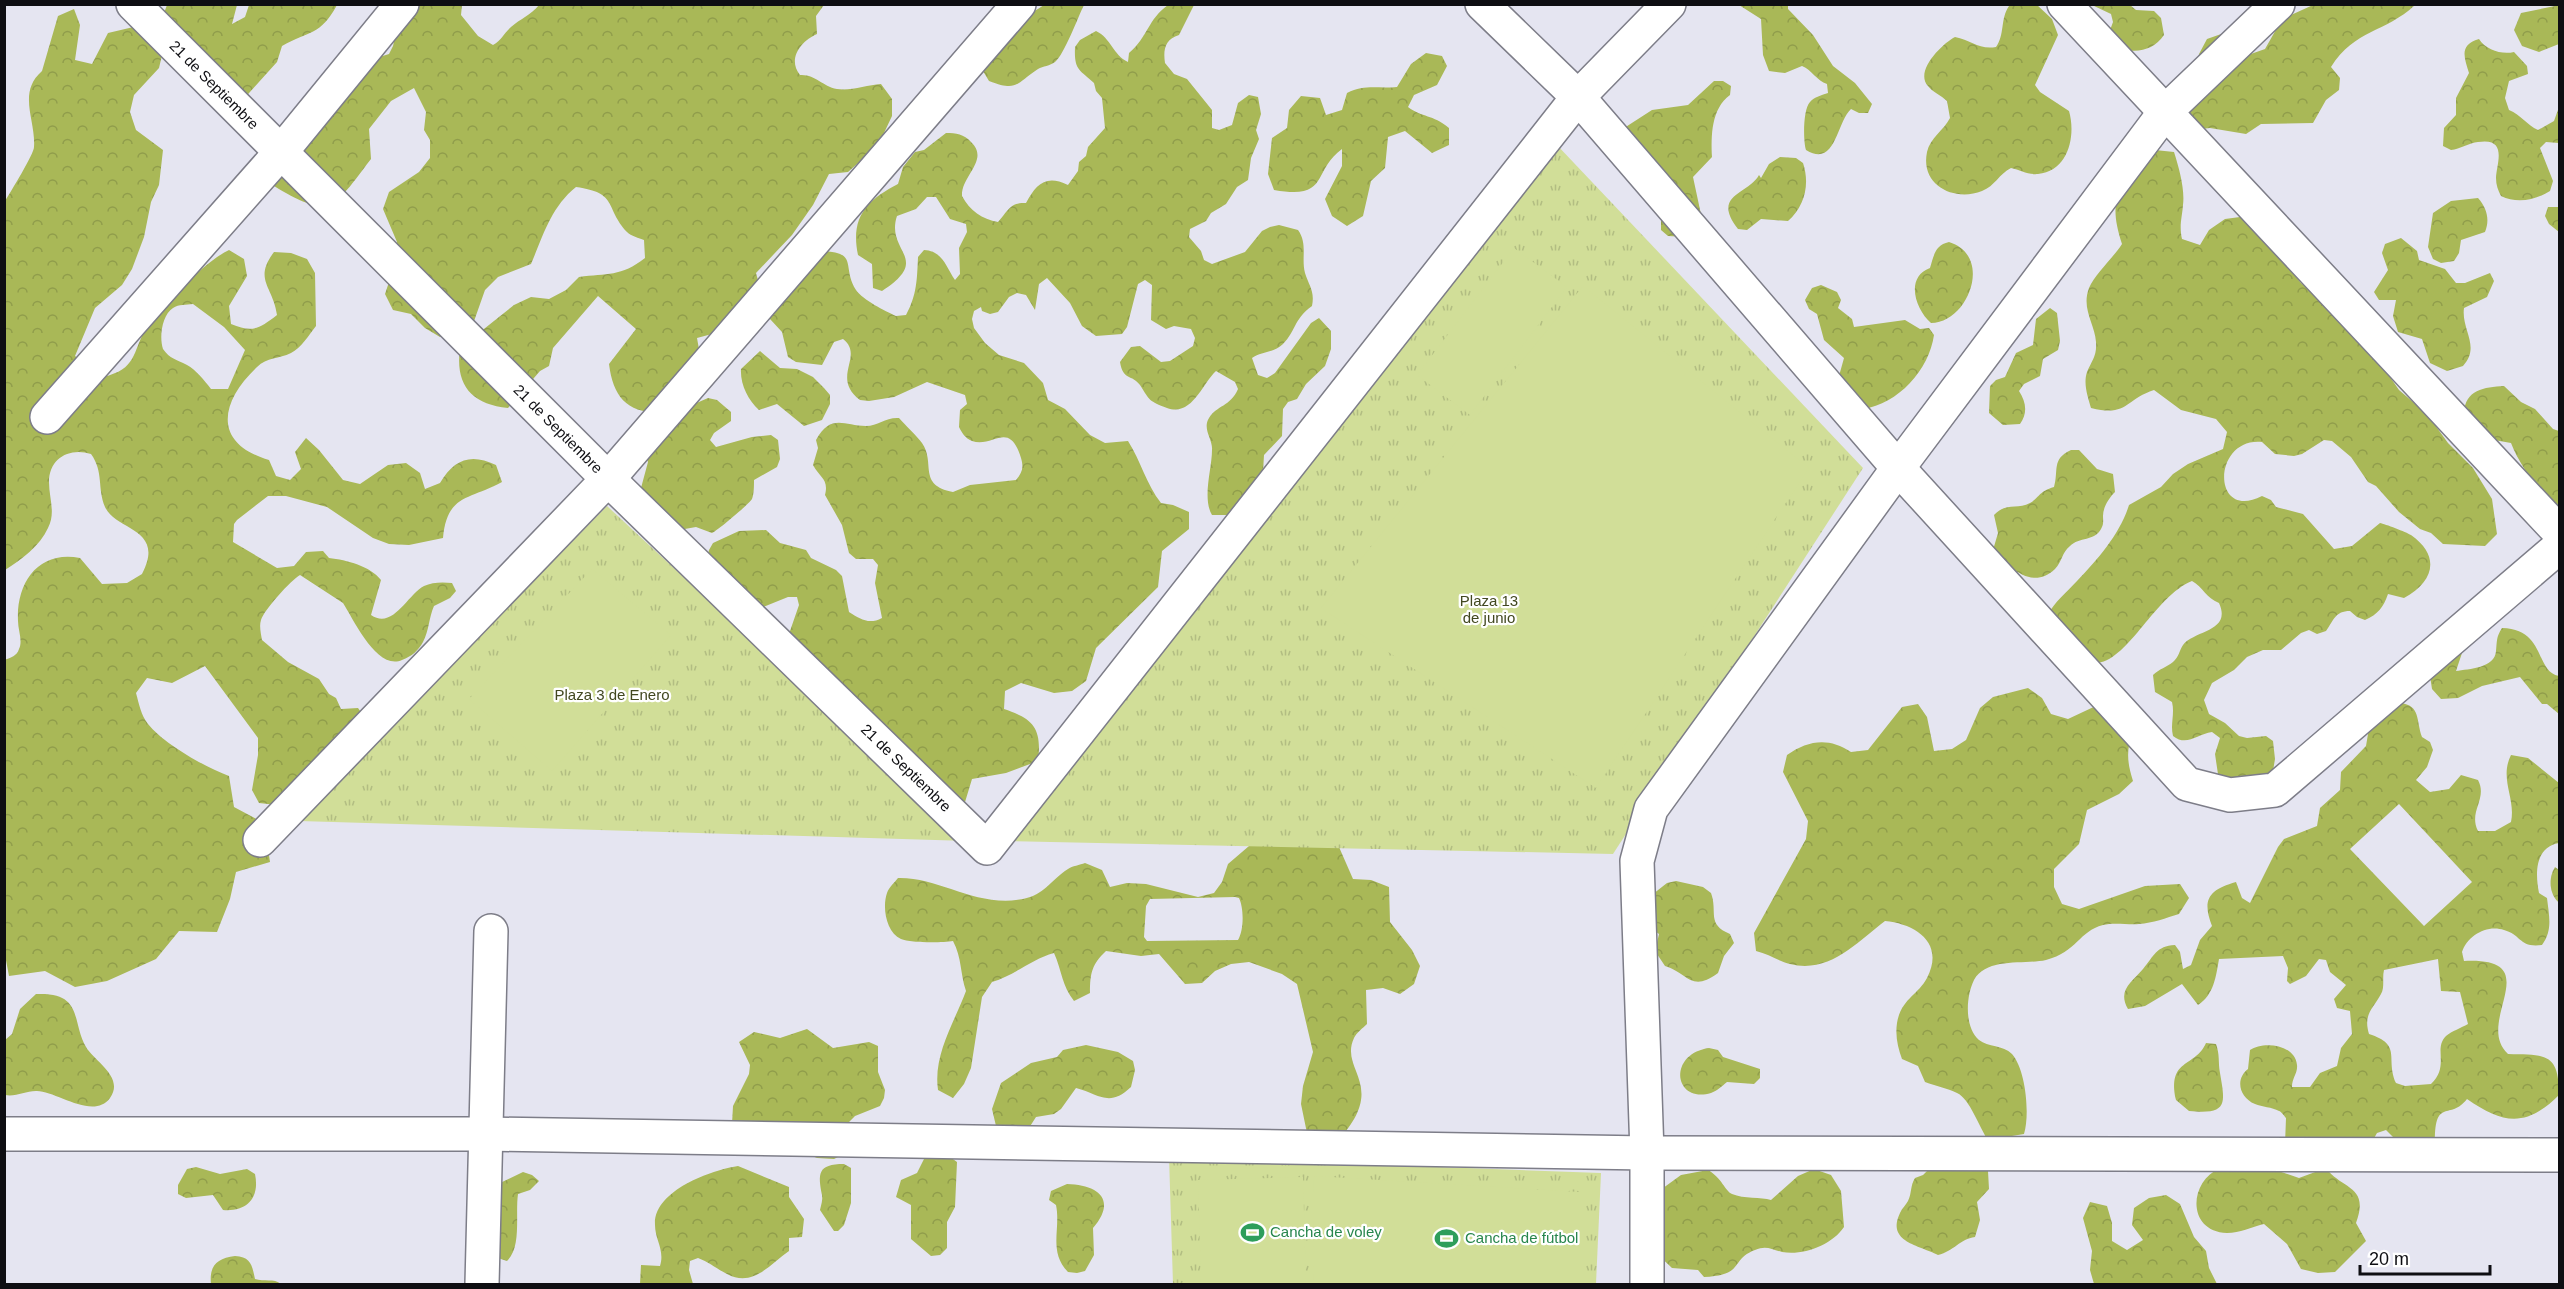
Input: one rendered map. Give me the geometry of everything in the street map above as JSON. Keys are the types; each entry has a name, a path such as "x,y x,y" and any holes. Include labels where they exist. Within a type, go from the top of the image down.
{"street":[{"name":"21 de Septiembre","path":"133,4 608,479 987,848 1578,97"},
{"path":"47,417 281,152 402,4"},
{"path":"260,840 608,479 1019,4"},
{"path":"1482,4 1578,97 1898,468 2187,784 2230,795 2275,790 2559,546"},
{"path":"1578,97 1668,4"},
{"path":"2064,4 2559,533"},
{"path":"1647,1284 1647,1153 1637,861 1651,809 1898,468 2165,112 2278,4"},
{"path":"482,1284 491,931"},
{"path":"4,1134 486,1134 1647,1153 2559,1155"}],"green space":[{"path":"2036,4 2052,19 2058,35 2035,85 2040,92 2069,111 2071,131 2068,150 2057,166 2049,171 2034,174 2011,168 1986,189 1972,194 1951,192 1942,188 1929,174 1926,164 1927,152 1931,142 1950,118 1947,101 1930,88 1925,80 1927,65 1937,51 1955,37 1980,46 1996,47 2009,6"},
{"path":"167,5 237,5 232,24 245,17 249,5 337,5 320,27 282,46 277,62 241,102 164,13"},
{"path":"402,5 462,5 461,15 478,36 493,45 539,5 824,5 816,16 817,34 801,46 795,57 796,69 800,75 810,76 837,89 881,84 892,99 892,116 875,148 848,172 829,174 813,205 792,235 756,273 759,284 723,331 697,338 703,372 659,413 638,409 623,400 618,393 609,364 636,329 598,296 553,348 549,366 540,371 508,408 495,406 475,397 463,382 459,361 460,348 514,305 531,297 549,299 566,290 579,277 614,273 636,264 645,258 644,240 627,232 605,197 599,193 576,187 554,213 531,264 498,277 485,290 473,324 460,335 440,337 425,328 411,314 393,310 385,294 396,261 397,242 383,209 389,192 419,172 430,158 430,140 424,130 426,112 414,88 391,101 369,129 371,159 339,198 330,204 307,203 271,184 373,59 389,54 393,46"},
{"path":"1044,5 1084,5 1059,58 1038,69 1016,85 1006,86 989,81 980,66 1024,18"},
{"path":"1168,5 1194,5 1179,35 1171,39 1166,46 1165,63 1174,74 1187,79 1212,110 1212,128 1219,130 1232,125 1238,103 1249,95 1258,97 1261,114 1256,130 1259,139 1251,158 1248,180 1237,187 1226,204 1211,213 1206,221 1190,229 1189,237 1201,251 1204,260 1212,264 1245,252 1262,231 1270,227 1279,225 1298,230 1303,240 1304,267 1312,292 1312,306 1301,316 1283,344 1252,358 1258,375 1267,378 1275,373 1311,323 1319,318 1331,331 1331,349 1325,366 1306,384 1297,399 1288,402 1283,409 1282,436 1264,455 1263,472 1229,515 1212,515 1208,492 1212,446 1207,422 1212,414 1235,395 1238,389 1235,382 1216,371 1190,404 1176,410 1153,402 1137,382 1123,372 1120,362 1131,347 1140,346 1161,362 1170,361 1193,346 1195,338 1191,329 1174,326 1166,329 1151,320 1152,285 1145,280 1138,284 1127,327 1122,334 1096,336 1082,326 1070,303 1047,278 1039,284 1035,310 1026,295 1017,293 1009,297 998,312 990,314 982,311 981,307 974,311 972,319 974,328 985,343 999,355 1024,363 1043,383 1048,400 1065,409 1090,435 1105,443 1128,441 1161,503 1189,512 1189,529 1162,551 1158,587 1096,648 1086,681 1072,691 1054,693 1021,683 1005,691 1004,709 1029,721 1037,733 1038,761 1006,773 972,779 962,812 790,649 790,631 799,605 797,597 788,597 756,610 722,616 700,594 700,585 713,543 739,531 766,530 780,543 806,550 811,558 836,570 842,576 849,612 869,621 882,618 875,583 878,565 873,559 856,559 849,553 842,525 825,495 825,482 813,465 818,448 816,440 827,426 838,423 866,426 899,418 922,443 928,458 931,479 942,489 953,492 970,485 1016,480 1022,470 1021,458 1016,446 1006,437 980,442 972,441 964,435 959,427 960,410 967,404 965,395 927,382 894,397 860,400 848,383 851,352 843,339 834,342 822,365 796,362 788,357 782,332 770,319 769,311 820,251 832,252 845,257 852,281 859,294 896,316 906,315 910,308 916,287 918,257 924,250 936,253 955,280 960,274 959,248 967,232 966,224 950,219 936,197 927,197 916,209 897,216 895,228 906,262 904,270 897,280 882,291 873,288 872,264 858,255 856,242 859,220 863,211 878,196 898,184 903,167 915,152 924,150 946,133 963,136 976,149 976,162 962,196 973,210 987,219 998,222 1013,206 1026,203 1042,183 1053,181 1068,185 1078,171 1079,162 1086,156 1088,147 1105,128 1102,98 1096,91 1094,83 1081,72 1077,65 1075,47 1080,40 1096,31 1128,62 1129,53 1140,41 1156,16"},
{"path":"1739,5 1788,5 1788,9 1813,35 1833,66 1855,83 1872,104 1868,113 1859,113 1851,109 1834,142 1824,153 1816,154 1806,150 1804,125 1810,102 1828,93 1827,84 1802,66 1785,73 1769,71 1763,55 1761,19"},
{"path":"2092,5 2130,5 2136,10 2154,11 2161,18 2164,35 2147,48 2137,51 2126,50 2109,33 2113,22 2111,14"},
{"path":"2313,5 2415,5 2393,21 2360,38 2340,55 2331,67 2340,78 2339,90 2326,100 2313,123 2261,124 2246,134 2210,128 2192,130 2169,96 2196,71 2199,54 2207,39 2224,33 2248,55 2265,49 2282,19"},
{"path":"2560,5 2559,44 2539,52 2522,46 2514,30 2521,13"},
{"path":"74,9 80,25 75,60 92,64 108,33 142,25 163,51 159,68 134,95 130,112 136,130 163,150 159,185 151,202 144,237 132,269 122,285 95,308 75,356 103,377 114,374 128,365 146,328 161,308 196,274 229,250 244,259 247,276 229,306 231,324 250,329 265,324 277,315 266,283 265,270 274,252 291,253 307,259 315,273 316,326 295,351 265,361 257,367 235,394 228,420 230,432 238,443 251,453 269,460 276,476 290,480 301,469 295,452 306,438 319,450 343,480 360,484 388,465 406,463 420,473 425,489 440,483 451,468 457,464 471,459 479,459 496,465 502,482 462,500 455,506 449,513 443,538 409,545 389,544 373,538 327,507 286,496 268,496 237,520 234,524 233,542 277,568 294,566 306,552 323,551 329,558 350,562 371,571 381,580 371,615 379,618 393,615 424,586 452,583 456,591 450,598 434,606 425,638 417,651 402,660 393,661 384,658 367,642 343,603 300,575 272,603 261,620 262,640 288,662 319,679 329,694 336,698 341,709 358,708 363,715 311,771 302,771 296,778 297,787 277,805 259,803 252,790 258,755 258,738 205,666 172,683 147,678 136,693 146,721 155,732 174,747 208,767 229,776 234,807 264,823 270,862 236,872 230,899 217,932 179,931 156,959 107,981 75,987 45,971 9,976 5,955 4,660 15,655 19,649 21,643 18,607 21,594 33,572 42,564 65,557 80,558 102,584 127,583 142,574 148,559 148,548 144,539 137,532 111,515 105,507 98,467 91,454 68,453 57,461 50,474 52,517 45,535 30,552 5,570 5,201 33,151 34,137 29,107 30,88 42,71 58,16","holes":["193,304 224,327 245,350 228,389 211,389 194,370 171,357 163,349 164,321 169,311 178,306"]},
{"path":"2479,39 2495,51 2514,52 2527,66 2528,74 2509,81 2505,98 2509,110 2538,130 2554,121 2559,107 2559,143 2546,142 2540,148 2553,181 2550,191 2539,197 2513,200 2501,196 2496,181 2499,153 2494,144 2478,142 2451,150 2443,146 2444,128 2456,115 2456,98 2469,73 2465,57 2466,48"},
{"path":"1426,53 1442,56 1447,66 1437,85 1414,95 1408,107 1438,120 1449,128 1449,145 1432,153 1405,131 1388,137 1385,168 1371,181 1363,216 1347,226 1332,216 1325,199 1342,166 1342,149 1332,158 1312,187 1304,191 1292,192 1274,190 1268,174 1272,138 1287,128 1289,110 1301,96 1320,98 1326,115 1342,110 1347,93 1353,90 1397,87 1411,64"},
{"path":"1714,81 1723,81 1731,86 1730,95 1716,115 1712,157 1693,177 1702,219 1686,237 1668,236 1661,230 1661,213 1621,130 1652,110 1688,105"},
{"name":"Plaza 13 de junio","path":"1556,144 1863,468 1613,854 1001,841"},
{"path":"2155,150 2174,152 2176,158 2183,192 2182,239 2200,245 2209,230 2225,219 2240,217 2255,227 2301,283 2344,318 2399,390 2427,414 2448,443 2473,468 2492,499 2497,534 2485,546 2443,544 2431,533 2420,529 2399,512 2376,486 2368,482 2351,457 2332,441 2324,440 2302,454 2294,456 2275,454 2262,442 2246,444 2234,452 2227,464 2224,477 2226,489 2233,498 2245,501 2262,496 2271,500 2276,507 2303,514 2334,549 2352,546 2380,523 2411,535 2421,543 2430,560 2427,577 2414,592 2404,598 2388,594 2380,610 2370,618 2365,620 2350,611 2345,611 2335,617 2326,631 2317,634 2309,630 2301,633 2281,650 2263,650 2247,657 2234,670 2212,683 2204,700 2209,714 2225,723 2239,736 2247,738 2266,736 2273,741 2275,759 2272,777 2219,781 2215,754 2220,738 2212,732 2188,740 2173,736 2172,702 2155,692 2153,675 2171,664 2189,640 2210,629 2221,620 2222,613 2219,603 2196,583 2192,581 2166,599 2121,650 2110,659 2098,663 2047,616 2057,601 2108,546 2129,505 2161,487 2173,474 2188,464 2223,449 2227,432 2216,419 2181,410 2154,390 2119,409 2112,410 2091,408 2087,395 2086,377 2096,347 2087,303 2089,288 2095,277 2122,244 2115,212 2120,191"},
{"path":"1780,157 1796,158 1803,163 1806,187 1798,209 1788,221 1761,219 1747,230 1738,229 1728,209 1730,202 1759,175 1761,178 1769,164"},
{"path":"2478,198 2487,214 2485,232 2461,240 2459,253 2454,261 2441,263 2433,259 2428,247 2433,213 2451,201"},
{"path":"2548,207 2559,207 2559,232 2549,224 2545,216"},
{"path":"2401,238 2417,251 2419,260 2445,269 2456,283 2465,283 2490,273 2494,281 2487,297 2464,308 2470,352 2463,366 2447,371 2430,363 2422,339 2398,332 2393,316 2396,300 2379,300 2374,292 2388,270 2382,253 2385,244"},
{"path":"1949,242 1963,250 1970,261 1973,274 1971,288 1965,301 1956,312 1944,320 1931,323 1917,302 1915,286 1922,272 1930,268 1938,248"},
{"path":"1514,248 1567,287 1470,415 1417,375"},
{"path":"1821,285 1837,292 1841,300 1838,308 1852,319 1854,327 1905,320 1920,329 1929,328 1934,335 1926,361 1900,393 1876,406 1863,409 1839,376 1844,358 1824,340 1817,314 1809,309 1805,300 1812,288"},
{"path":"1583,286 1809,468 1596,788 1321,608"},
{"path":"2050,308 2057,313 2060,341 2058,350 2043,359 2040,376 2024,384 2019,391 2025,408 2020,424 2003,425 1989,413 1990,386 1996,380 2005,377 2016,353 2033,345 2036,319"},
{"path":"760,351 780,368 797,369 813,377 824,388 830,395 830,404 822,420 804,426 777,404 759,410 755,406 743,386 741,369"},
{"path":"2504,386 2521,402 2535,409 2553,429 2559,431 2559,507 2552,506 2540,492 2511,443 2494,440 2489,432 2464,413 2468,399 2477,391"},
{"path":"708,398 717,400 731,412 731,421 714,433 710,440 716,447 752,437 771,435 778,440 780,459 777,467 754,480 750,502 715,531 712,533 696,527 679,530 641,488 648,462 645,454 692,405"},
{"path":"2071,450 2079,450 2097,469 2113,474 2115,492 2105,506 2103,526 2098,533 2070,546 2055,569 2046,575 2038,578 2029,577 2006,563 1993,550 1998,533 1994,515 2007,507 2030,503 2054,487 2058,461"},
{"name":"Plaza 3 de Enero","path":"607,506 968,841 299,821"},
{"path":"592,569 671,635 552,771 469,699"},
{"path":"2502,628 2516,630 2526,635 2546,667 2551,673 2559,676 2559,714 2547,704 2542,704 2520,677 2482,686 2458,698 2441,699 2432,689 2430,676 2464,647 2456,671 2480,667 2491,661 2495,657"},
{"path":"2028,688 2042,698 2051,714 2068,719 2100,704 2133,731 2128,756 2133,781 2119,794 2087,810 2079,844 2054,869 2054,887 2062,904 2079,909 2145,886 2180,884 2189,898 2179,914 2144,923 2103,925 2088,932 2065,952 2056,956 2046,960 1997,965 1980,973 1974,980 1969,994 1968,1011 1974,1034 1979,1040 2012,1054 2021,1071 2026,1093 2027,1116 2024,1134 1988,1140 1962,1096 1925,1082 1918,1066 1902,1059 1896,1033 1899,1015 1902,1008 1923,984 1932,966 1930,945 1917,931 1885,921 1842,954 1818,964 1804,966 1786,963 1756,951 1754,933 1806,839 1808,821 1783,772 1787,755 1803,746 1819,742 1835,744 1851,752 1868,750 1902,707 1918,704 1927,717 1934,751 1952,749 1966,740 1980,708 1993,697"},
{"path":"2400,703 2407,704 2415,710 2422,737 2430,742 2433,750 2427,767 2416,780 2430,792 2449,789 2461,775 2478,780 2481,793 2475,817 2478,831 2495,831 2511,822 2507,772 2511,755 2528,758 2559,783 2559,843 2545,850 2537,869 2539,893 2547,898 2549,911 2548,934 2542,945 2529,945 2510,932 2491,929 2473,936 2462,952 2464,961 2489,963 2502,969 2506,980 2498,1025 2500,1041 2508,1054 2540,1056 2553,1063 2559,1095 2536,1113 2514,1119 2492,1114 2467,1099 2455,1109 2441,1114 2436,1127 2435,1141 2405,1149 2386,1130 2377,1133 2373,1140 2285,1144 2286,1118 2280,1111 2258,1105 2245,1097 2241,1088 2241,1078 2248,1069 2250,1050 2270,1045 2285,1049 2295,1058 2297,1068 2292,1087 2310,1087 2320,1073 2337,1066 2341,1048 2352,1034 2350,1011 2337,1008 2334,999 2346,985 2330,972 2326,960 2319,959 2306,976 2290,984 2287,981 2288,968 2283,956 2219,959 2211,991 2198,1005 2182,984 2145,1006 2128,1009 2124,997 2125,991 2153,956 2164,947 2175,945 2180,952 2183,969 2191,965 2200,940 2212,926 2208,903 2213,893 2236,882 2242,898 2250,903 2284,839 2317,826 2320,808 2340,790 2341,772 2366,746 2369,728","holes":["2399,804 2472,882 2424,926 2350,849","2438,959 2441,991 2460,992 2468,1024 2448,1034 2442,1041 2440,1071 2431,1084 2405,1086 2396,1083 2390,1048 2379,1038 2369,1034 2368,1017 2382,991 2384,970"]},
{"path":"1256,840 1339,847 1353,879 1371,880 1389,887 1390,922 1412,950 1420,966 1414,984 1400,994 1383,988 1366,990 1367,1024 1355,1036 1351,1049 1361,1091 1360,1104 1354,1119 1341,1137 1308,1138 1301,1104 1303,1086 1313,1052 1297,984 1282,974 1249,962 1231,964 1215,971 1202,983 1185,984 1159,954 1141,956 1106,951 1093,969 1090,993 1074,1001 1054,953 1046,956 992,982 982,997 971,1068 964,1084 953,1098 938,1090 937,1077 941,1052 966,991 958,953 953,941 905,940 896,936 892,931 886,919 886,899 889,889 898,878 929,882 974,896 1006,901 1030,897 1042,891 1068,869 1085,863 1102,870 1110,887 1127,883 1146,884 1198,897 1214,893 1222,882 1228,864","holes":["1239,898 1243,919 1238,940 1147,941 1144,937 1146,906 1150,899"]},
{"path":"2555,867 2559,870 2559,903 2553,895 2551,886 2551,876"},
{"path":"1676,881 1703,887 1711,893 1715,922 1730,934 1734,943 1724,956 1718,973 1709,979 1690,980 1665,966 1655,951 1659,934 1652,929 1653,894 1667,883"},
{"path":"36,994 62,998 69,1003 86,1047 107,1070 114,1083 114,1090 110,1098 103,1104 84,1106 36,1091 5,1095 5,1040 12,1034 20,1009"},
{"path":"807,1029 833,1048 869,1042 878,1046 878,1072 885,1090 884,1098 880,1106 855,1116 843,1128 842,1155 834,1159 817,1158 732,1124 733,1106 749,1074 750,1065 739,1042 754,1032 780,1038"},
{"path":"2206,1043 2216,1044 2223,1099 2218,1109 2202,1112 2189,1111 2176,1100 2175,1077"},
{"path":"1086,1045 1118,1052 1133,1061 1135,1070 1131,1087 1116,1097 1110,1098 1076,1088 1061,1109 1054,1114 1036,1117 1027,1131 1003,1130 996,1126 992,1109 1001,1083 1031,1063 1057,1057 1063,1050"},
{"path":"1709,1048 1718,1050 1723,1057 1760,1069 1760,1078 1754,1084 1727,1082 1711,1093 1699,1094 1689,1091 1683,1085 1680,1077 1681,1068 1686,1059 1696,1052"},
{"path":"925,1157 950,1157 957,1162 955,1207 947,1222 947,1248 940,1255 931,1256 911,1239 911,1205 896,1197 901,1180 917,1173"},
{"path":"1169,1157 1601,1173 1596,1284 1173,1284"},
{"path":"1984,1163 1988,1171 1989,1189 1977,1202 1980,1220 1975,1237 1938,1255 1914,1245 1901,1236 1897,1230 1897,1223 1909,1198 1915,1178 1923,1175 1930,1168"},
{"path":"844,1164 851,1168 851,1203 844,1225 838,1231 834,1231 820,1210 822,1199 820,1176 824,1168"},
{"path":"2258,1164 2299,1178 2326,1168 2357,1195 2359,1211 2356,1223 2366,1241 2335,1272 2318,1273 2301,1269 2287,1244 2264,1224 2227,1233 2214,1230 2199,1216 2196,1205 2198,1194 2209,1175 2224,1167"},
{"path":"738,1166 789,1187 789,1197 804,1219 802,1237 789,1238 789,1251 761,1273 753,1276 736,1278 698,1258 690,1261 689,1270 693,1284 640,1284 641,1265 660,1266 661,1250 655,1225 657,1213 663,1202 673,1192 699,1177"},
{"path":"196,1167 220,1174 247,1169 255,1174 255,1190 250,1202 239,1209 223,1210 213,1195 186,1198 178,1194 178,1185 187,1169"},
{"path":"1814,1169 1831,1175 1841,1191 1844,1227 1825,1244 1808,1251 1790,1253 1759,1249 1747,1254 1732,1270 1717,1276 1704,1277 1698,1270 1672,1268 1653,1250 1659,1191 1681,1175 1708,1170 1732,1194 1771,1200 1798,1176"},
{"path":"523,1172 539,1181 530,1190 518,1194 515,1247 507,1261 498,1258 498,1184"},
{"name":"Cancha de fútbol","path":"1314,1176 1580,1192 1580,1284 1313,1284"},
{"name":"Cancha de voley","path":"1303,1177 1306,1284 1201,1284 1198,1180"},
{"path":"1067,1184 1088,1187 1096,1191 1104,1202 1104,1209 1093,1228 1094,1255 1085,1271 1077,1273 1068,1272 1058,1256 1056,1205 1049,1200 1051,1191"},
{"path":"2166,1195 2180,1204 2194,1237 2206,1251 2209,1268 2217,1284 2094,1284 2090,1270 2092,1251 2083,1218 2090,1202 2107,1206 2112,1223 2112,1241 2127,1250 2143,1240 2132,1225 2134,1208 2149,1198"},
{"path":"235,1256 248,1260 255,1279 275,1281 281,1284 211,1284 211,1272 216,1264 223,1259"}],"place":[{"name":"Cancha de voley","path":"1252,1232"},
{"name":"Cancha de fútbol","path":"1447,1238"}]}
